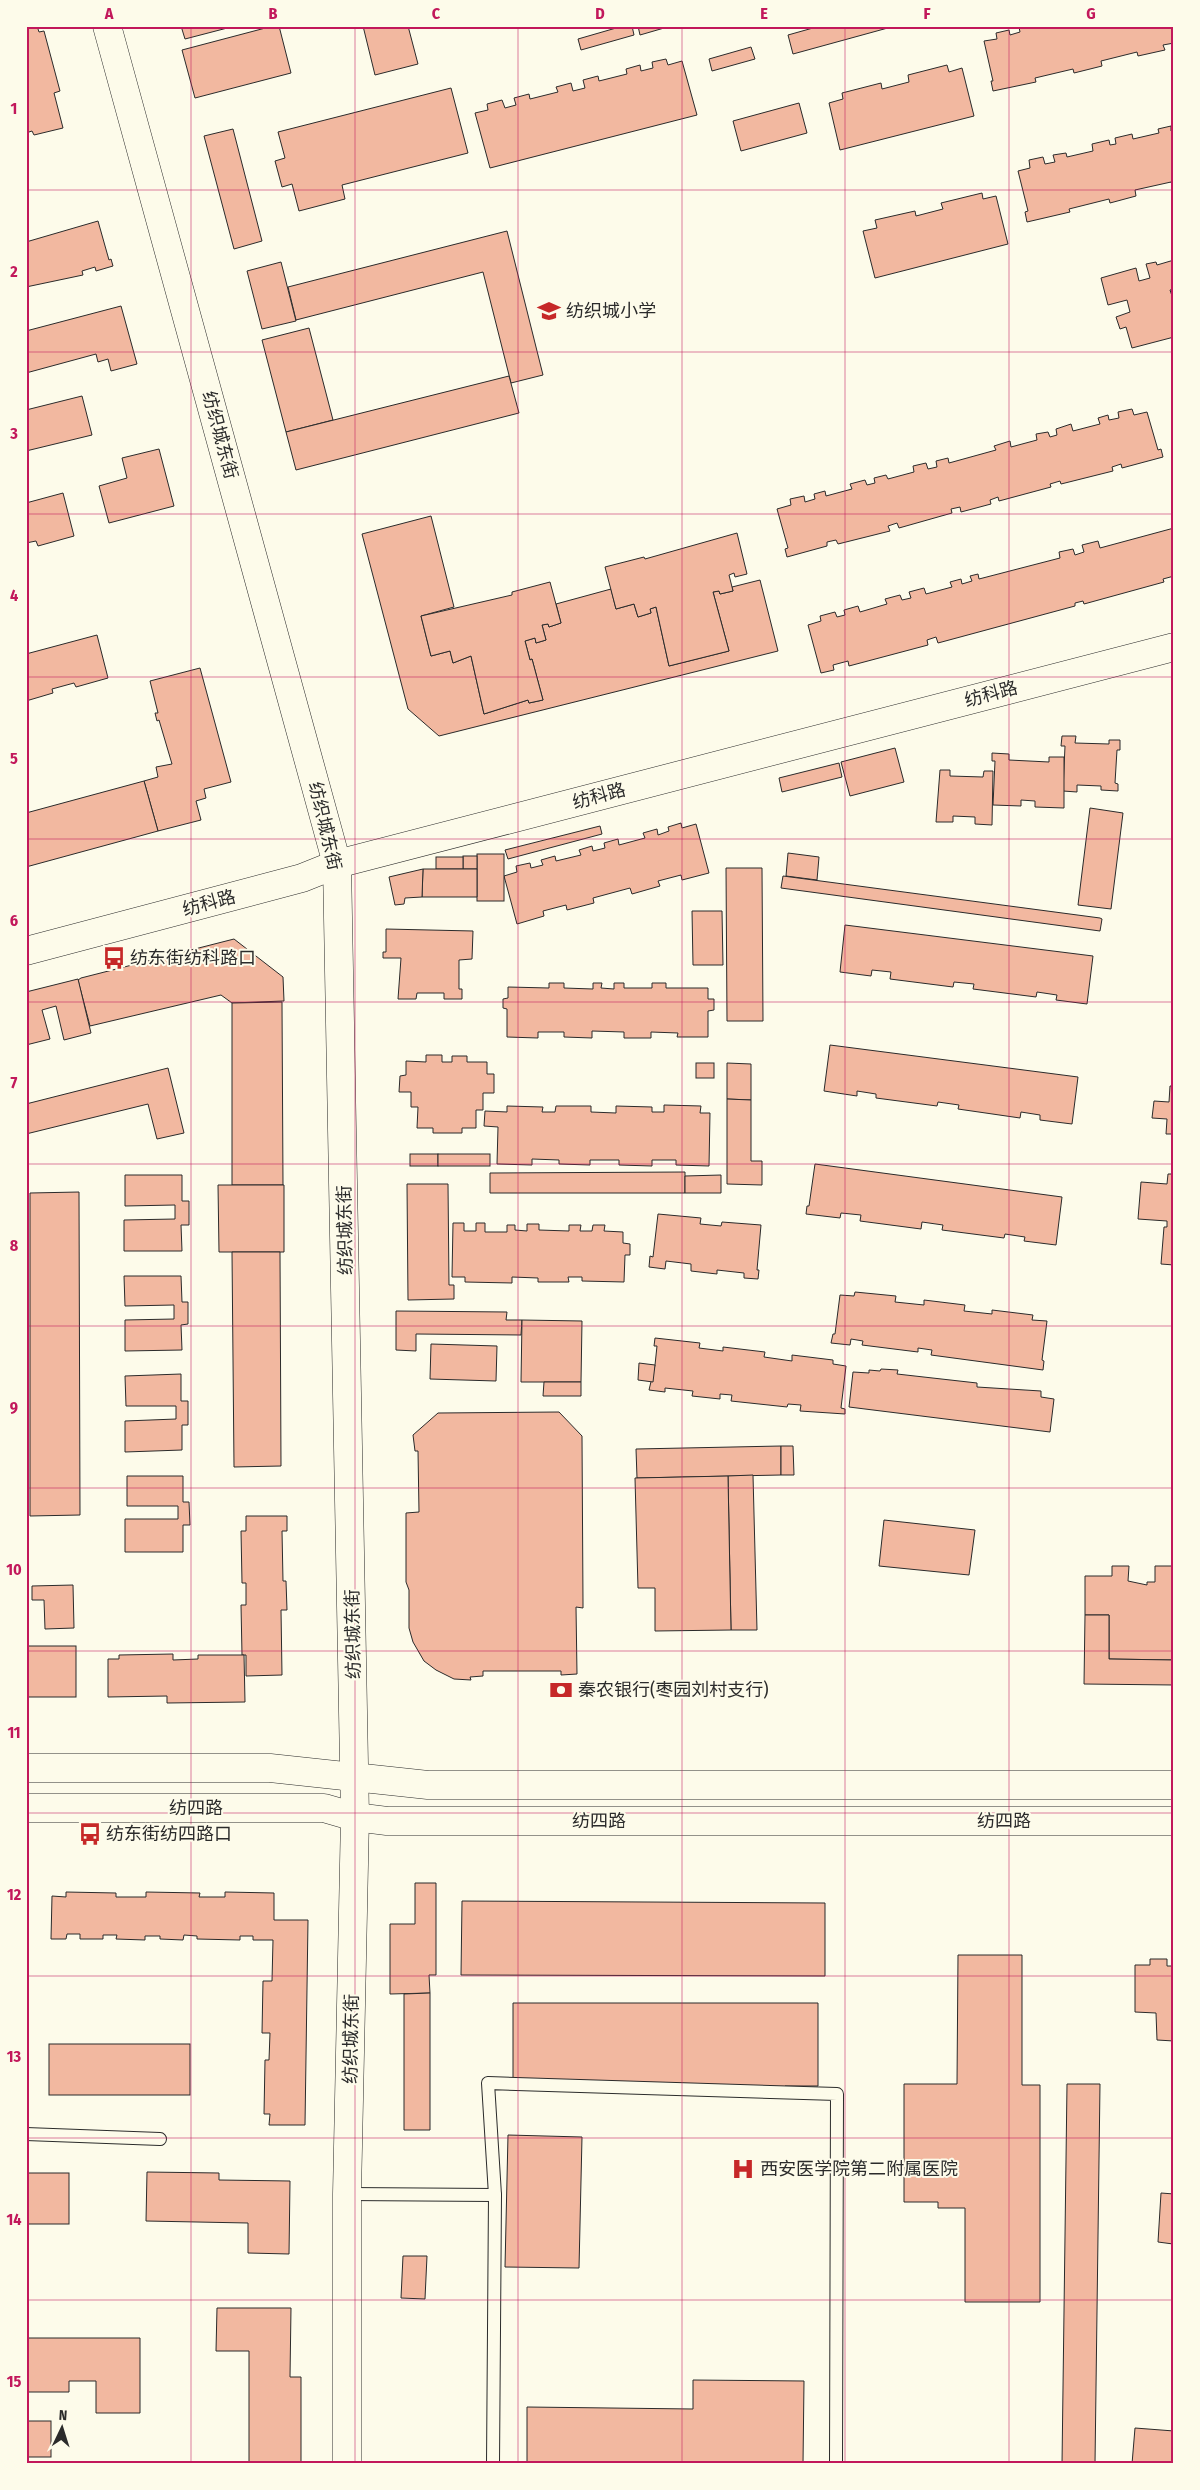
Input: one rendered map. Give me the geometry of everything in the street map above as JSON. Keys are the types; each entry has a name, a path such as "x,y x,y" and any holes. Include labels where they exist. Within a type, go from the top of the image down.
{"street":[{"name":"纺织城东街","path":"107,26 337,864 356,1817 348,2194 347,2464"},
{"name":"纺科路","path":"26,951 302,878 337,864 1174,647"},
{"name":"纺四路","path":"26,1768 270,1768 428,1785 1174,1785"},
{"name":"纺四路","path":"26,1808 324,1808 356,1817 387,1821 1174,1821"}],"lane":[{"path":"493,2464 495,2195 488,2083 837,2094 836,2464"},
{"path":"26,2134 160,2139"},
{"path":"348,2194 495,2195"}],"building":[{"path":"26,26 37,26 39,32 44,31 60,91 54,93 63,128 34,135 32,131 26,133"},
{"path":"181,26 235,26 185,39"},
{"path":"279,26 291,73 195,98 182,50"},
{"path":"363,26 408,26 418,64 375,75"},
{"path":"623,26 632,26 634,35 581,50 578,39"},
{"path":"638,26 671,26 640,35"},
{"path":"820,26 895,26 793,54 788,35"},
{"path":"1033,26 1033,28 1041,26 1174,26 1174,43 1163,45 1165,50 1138,56 1137,52 1101,61 1102,66 1074,73 1073,69 1035,78 1036,82 993,91 991,81 993,81 984,41 997,39 996,33 1009,30 1010,35 1020,32 1019,27"},
{"path":"751,47 755,59 712,71 709,59"},
{"path":"666,59 668,65 682,61 697,115 490,168 475,113 488,110 487,104 502,100 505,108 516,105 514,98 529,94 530,99 558,92 556,87 571,83 573,91 585,88 583,80 598,76 599,81 627,74 626,69 640,65 641,71 653,68 652,62"},
{"path":"947,65 949,72 962,68 974,116 840,150 829,103 843,99 842,93 881,83 882,89 909,82 908,75"},
{"path":"451,88 468,153 342,185 345,199 299,211 292,184 282,187 275,161 285,158 278,132"},
{"path":"799,103 807,133 741,151 733,121"},
{"path":"1171,126 1171,131 1174,130 1174,184 1172,185 1171,182 1135,190 1136,196 1110,203 1109,199 1069,209 1070,212 1027,222 1025,212 1028,211 1018,171 1030,168 1029,160 1043,157 1045,164 1055,162 1053,155 1066,153 1067,157 1093,151 1092,144 1109,140 1110,145 1116,144 1115,138 1132,134 1133,139 1159,133 1158,129"},
{"path":"233,129 262,241 234,249 204,136"},
{"path":"982,193 983,199 996,196 1008,244 875,278 863,231 877,228 875,220 915,211 916,216 943,209 941,203"},
{"path":"98,221 109,260 111,259 113,266 96,271 95,267 82,271 83,275 26,287 26,242"},
{"path":"507,231 543,375 511,383 483,272 296,320 288,287"},
{"path":"1174,260 1174,289 1170,290 1174,302 1174,337 1132,348 1126,327 1120,329 1116,317 1130,312 1127,300 1108,305 1101,278 1136,268 1139,281 1150,278 1146,264 1156,262 1157,265"},
{"path":"281,262 296,321 262,329 247,271"},
{"path":"121,306 137,364 111,371 108,359 98,362 96,354 26,373 26,331"},
{"path":"309,328 333,420 286,432 262,340"},
{"path":"509,376 519,413 296,470 286,432"},
{"path":"82,396 92,435 26,451 26,410"},
{"path":"1132,409 1134,415 1147,412 1158,450 1161,449 1163,457 1122,468 1121,464 1112,467 1113,471 1061,484 1060,481 1050,484 1051,487 999,501 998,497 990,500 991,504 961,512 960,507 951,509 952,513 899,528 897,523 888,526 890,531 838,544 836,540 827,542 827,546 787,557 785,549 788,548 777,509 791,505 790,499 804,496 805,502 815,499 814,494 825,491 826,496 852,489 850,484 865,480 867,485 875,483 874,478 886,475 888,479 914,472 913,466 926,463 928,469 937,467 936,461 948,458 949,463 996,450 994,446 1010,441 1011,447 1037,440 1036,434 1048,432 1050,437 1057,435 1056,429 1071,424 1073,431 1100,424 1098,418 1108,415 1109,420 1119,418 1118,412"},
{"path":"159,449 174,506 109,523 99,486 127,478 122,458"},
{"path":"63,493 74,536 38,546 36,541 26,543 26,503"},
{"path":"431,516 454,607 421,616 431,656 450,651 453,663 471,656 484,714 528,700 529,703 543,700 525,641 535,638 536,643 546,640 542,625 548,624 549,627 561,623 556,604 611,589 616,609 634,604 638,617 651,613 650,609 656,607 669,666 729,651 713,592 719,591 720,594 733,591 732,587 760,580 778,651 439,736 408,709 362,534"},
{"path":"1174,528 1174,576 1163,579 1164,582 1084,604 1083,601 1075,603 1075,606 938,643 936,637 927,640 928,645 849,666 848,661 833,665 834,670 821,673 808,625 821,621 820,616 835,612 837,617 845,615 844,610 858,606 860,612 887,604 885,599 900,595 902,600 911,598 909,592 924,588 926,594 952,587 950,582 961,579 962,584 972,581 970,576 978,574 979,579 1060,558 1059,552 1073,549 1075,555 1084,552 1082,545 1098,541 1100,548"},
{"path":"737,533 747,574 735,577 734,573 729,575 733,591 720,594 719,591 713,592 729,651 669,666 656,607 650,609 651,613 638,617 634,604 616,609 605,567 644,557 645,559"},
{"path":"550,582 561,623 549,627 548,624 542,625 546,640 536,643 535,638 525,641 543,700 529,703 528,700 484,714 471,656 453,663 450,651 431,656 421,616 512,595 512,592"},
{"path":"97,635 108,678 76,687 74,683 52,689 53,693 26,701 26,654"},
{"path":"200,668 231,782 204,789 206,798 196,801 201,820 158,831 144,781 158,777 156,767 172,764 159,720 157,721 155,713 158,713 150,681"},
{"path":"1062,736 1076,736 1075,743 1109,744 1109,740 1120,740 1120,750 1117,750 1115,783 1118,784 1118,791 1101,790 1101,786 1077,785 1077,792 1063,791 1065,746 1061,746"},
{"path":"895,748 904,782 850,796 841,762"},
{"path":"992,753 1009,754 1009,760 1049,762 1049,757 1064,757 1064,808 1035,807 1035,801 1021,800 1021,806 993,805 995,761 992,761"},
{"path":"839,763 842,777 782,792 779,778"},
{"path":"940,770 950,770 950,776 983,777 984,771 993,771 992,825 975,824 975,817 953,816 953,822 936,822"},
{"path":"144,781 158,831 26,867 26,813"},
{"path":"1090,808 1123,813 1111,909 1078,905"},
{"path":"681,823 682,828 696,824 709,873 682,880 681,875 658,881 660,886 632,894 630,888 593,898 594,903 567,910 566,905 543,911 544,916 517,924 504,876 517,872 516,866 530,863 531,868 543,865 541,860 555,856 556,861 581,855 579,850 592,846 593,851 605,848 604,843 618,839 619,845 645,838 643,833 657,829 658,835 669,831 668,827"},
{"path":"600,826 602,834 508,859 505,850"},
{"path":"788,853 819,857 817,880 786,876"},
{"path":"477,854 504,854 504,901 477,901"},
{"path":"463,856 477,856 477,869 463,869"},
{"path":"436,857 463,857 463,869 436,869"},
{"path":"726,868 762,868 763,1021 727,1021"},
{"path":"423,869 477,869 477,897 422,897"},
{"path":"423,869 422,897 405,898 404,904 395,905 389,877"},
{"path":"783,876 1102,919 1100,931 781,888"},
{"path":"692,911 722,911 723,965 693,965"},
{"path":"845,925 1093,956 1087,1004 1056,1000 1057,995 1037,992 1036,997 973,989 974,984 954,982 953,987 890,979 891,972 872,970 871,976 840,972"},
{"path":"386,929 473,931 472,959 459,960 459,989 462,989 462,999 444,999 444,993 417,993 416,999 398,999 401,958 383,958 383,952 386,952"},
{"path":"234,939 283,977 284,1001 232,1003 221,995 90,1026 78,980 81,978"},
{"path":"78,979 91,1033 64,1040 56,1006 42,1010 50,1039 26,1045 26,992"},
{"path":"549,983 564,983 564,988 593,989 593,983 602,983 601,988 614,989 614,983 624,983 624,988 652,988 652,983 666,983 666,988 708,988 708,999 714,999 714,1010 708,1011 708,1037 677,1037 678,1033 651,1032 651,1038 624,1038 624,1032 592,1031 592,1038 564,1037 564,1032 538,1032 538,1038 507,1037 507,1009 503,1008 503,999 508,998 508,987 549,988"},
{"path":"282,1002 283,1185 232,1185 232,1003"},
{"path":"830,1045 1078,1077 1072,1124 1040,1120 1040,1115 1021,1112 1020,1118 958,1109 959,1105 938,1102 937,1106 876,1098 876,1094 857,1091 857,1096 824,1091"},
{"path":"426,1055 442,1055 442,1062 452,1062 452,1056 467,1056 467,1062 487,1062 487,1074 494,1074 494,1093 483,1093 483,1110 476,1110 476,1128 462,1128 462,1133 433,1133 433,1128 417,1128 418,1107 411,1107 411,1092 399,1092 400,1076 406,1075 406,1061 426,1062"},
{"path":"696,1063 714,1063 714,1078 696,1078"},
{"path":"727,1063 751,1064 751,1100 727,1099"},
{"path":"168,1068 184,1133 157,1139 148,1104 26,1134 26,1104"},
{"path":"1170,1086 1174,1086 1174,1134 1166,1134 1167,1119 1152,1118 1154,1101 1169,1102"},
{"path":"727,1099 751,1100 751,1161 762,1161 762,1185 727,1184"},
{"path":"664,1105 701,1106 700,1113 710,1113 709,1166 676,1165 676,1160 652,1160 652,1166 619,1165 619,1160 590,1160 590,1165 559,1164 559,1160 532,1159 532,1165 497,1164 498,1127 484,1126 485,1111 507,1112 507,1106 543,1107 542,1112 555,1112 556,1106 591,1106 591,1112 616,1113 616,1106 652,1107 652,1112 664,1112"},
{"path":"410,1154 438,1154 438,1166 410,1166"},
{"path":"438,1154 490,1154 490,1166 438,1166"},
{"path":"815,1164 1062,1197 1056,1245 1024,1241 1025,1237 1005,1234 1004,1238 942,1230 943,1225 922,1222 921,1229 860,1221 861,1215 841,1213 840,1218 806,1214 807,1206 809,1206"},
{"path":"685,1172 685,1193 490,1193 490,1173"},
{"path":"1168,1174 1174,1174 1174,1265 1161,1264 1164,1227 1167,1227 1167,1221 1138,1219 1141,1182 1167,1184"},
{"path":"125,1175 182,1175 182,1201 189,1201 189,1225 181,1225 182,1251 124,1251 124,1220 175,1219 175,1205 125,1206"},
{"path":"721,1175 721,1193 685,1193 685,1176"},
{"path":"407,1184 448,1184 449,1285 454,1285 454,1299 408,1300"},
{"path":"218,1185 284,1185 284,1252 219,1252"},
{"path":"79,1192 80,1515 30,1516 30,1193"},
{"path":"658,1214 701,1218 700,1224 721,1226 722,1222 761,1225 758,1279 744,1278 744,1273 717,1270 717,1274 691,1271 691,1264 666,1261 665,1269 649,1267 650,1256 653,1257"},
{"path":"453,1223 464,1223 464,1231 476,1231 476,1223 485,1223 485,1232 507,1232 507,1225 515,1225 515,1230 527,1231 527,1224 539,1224 539,1230 569,1231 569,1225 581,1225 580,1231 592,1231 593,1225 605,1225 604,1231 623,1232 623,1243 630,1244 630,1255 625,1255 624,1282 582,1281 582,1277 568,1277 569,1282 538,1282 538,1278 512,1277 512,1283 465,1282 465,1277 452,1277"},
{"path":"232,1252 280,1252 281,1466 234,1467"},
{"path":"124,1276 181,1276 182,1302 188,1302 188,1324 181,1325 182,1350 125,1351 125,1320 174,1319 174,1305 125,1306"},
{"path":"855,1292 896,1296 895,1302 924,1305 924,1300 965,1305 964,1311 992,1314 992,1310 1033,1315 1032,1320 1047,1321 1042,1360 1044,1361 1043,1370 931,1355 932,1350 918,1348 918,1352 862,1345 863,1341 851,1339 850,1345 831,1343 833,1334 835,1334 840,1295 854,1296"},
{"path":"396,1311 507,1312 506,1320 522,1320 521,1335 416,1334 416,1351 396,1350"},
{"path":"522,1320 582,1321 581,1382 521,1382"},
{"path":"655,1338 700,1343 699,1348 723,1351 723,1347 765,1352 764,1357 792,1361 792,1355 833,1360 833,1364 846,1366 841,1408 845,1409 845,1414 800,1411 801,1405 788,1404 787,1407 731,1401 732,1395 720,1394 720,1399 692,1396 693,1391 665,1388 665,1392 649,1390 655,1365 657,1346 654,1346"},
{"path":"431,1344 497,1346 496,1381 430,1379"},
{"path":"639,1363 655,1365 653,1382 638,1380"},
{"path":"881,1369 898,1370 897,1374 977,1383 977,1387 1041,1391 1041,1397 1054,1399 1050,1432 849,1407 853,1372 869,1373 869,1370 880,1371"},
{"path":"181,1374 181,1401 188,1401 188,1425 182,1425 182,1450 125,1452 125,1421 176,1419 176,1406 126,1406 125,1376"},
{"path":"544,1382 581,1382 581,1396 543,1396"},
{"path":"559,1412 582,1436 583,1608 576,1607 577,1674 561,1675 561,1671 483,1671 483,1676 470,1677 471,1680 454,1679 436,1670 424,1661 413,1642 409,1628 409,1590 406,1582 406,1513 419,1512 418,1451 415,1451 413,1435 438,1413"},
{"path":"781,1446 781,1475 637,1478 636,1449"},
{"path":"781,1446 793,1446 794,1475 781,1475"},
{"path":"753,1475 757,1630 731,1630 728,1476"},
{"path":"127,1476 183,1476 183,1502 189,1502 190,1525 183,1525 183,1552 125,1552 125,1519 178,1519 178,1506 127,1506"},
{"path":"728,1476 731,1630 655,1631 655,1588 638,1588 635,1478"},
{"path":"246,1516 287,1516 287,1531 282,1531 283,1581 286,1581 287,1610 281,1610 282,1675 246,1676 246,1655 242,1655 241,1605 246,1605 246,1583 242,1583 241,1531 246,1531"},
{"path":"884,1520 975,1530 969,1575 879,1566"},
{"path":"1112,1566 1129,1566 1128,1581 1147,1585 1147,1582 1155,1582 1155,1566 1173,1566 1174,1660 1109,1659 1109,1615 1085,1615 1085,1576 1112,1576"},
{"path":"73,1585 74,1628 45,1629 44,1600 32,1600 32,1586"},
{"path":"1085,1615 1109,1615 1109,1659 1174,1660 1174,1685 1084,1684"},
{"path":"26,1646 76,1646 76,1697 26,1697"},
{"path":"173,1654 173,1660 198,1659 198,1655 244,1655 245,1702 167,1703 167,1696 108,1697 108,1659 119,1659 119,1655"},
{"path":"415,1883 436,1883 436,1975 429,1975 430,1993 390,1994 390,1924 415,1924"},
{"path":"66,1892 116,1893 116,1897 146,1897 146,1892 200,1893 199,1897 225,1897 225,1892 274,1893 274,1920 308,1920 305,2125 269,2125 270,2114 264,2114 265,2060 269,2060 270,2033 262,2033 263,1981 272,1981 273,1940 253,1940 253,1936 240,1936 240,1940 197,1939 197,1936 184,1935 183,1940 160,1939 160,1936 145,1936 145,1940 116,1939 117,1935 103,1935 103,1939 80,1939 80,1934 67,1934 66,1939 51,1939 52,1896 66,1897"},
{"path":"462,1901 825,1903 825,1976 461,1975"},
{"path":"958,1955 1022,1955 1022,2085 1040,2085 1040,2302 965,2302 965,2208 938,2208 938,2202 904,2202 904,2084 957,2084"},
{"path":"1150,1959 1167,1959 1167,1966 1174,1966 1174,2041 1157,2040 1156,2013 1135,2012 1135,1965 1150,1965"},
{"path":"430,1993 430,2130 404,2130 404,1994"},
{"path":"513,2003 818,2003 818,2086 785,2086 785,2092 513,2086"},
{"path":"49,2044 190,2044 190,2095 49,2095"},
{"path":"1067,2084 1100,2084 1095,2464 1062,2464"},
{"path":"508,2135 582,2137 579,2268 505,2267"},
{"path":"147,2172 219,2173 219,2180 290,2181 289,2254 248,2253 248,2223 146,2221"},
{"path":"26,2173 69,2173 69,2224 26,2224"},
{"path":"1161,2193 1174,2194 1173,2244 1158,2242"},
{"path":"403,2256 427,2256 425,2299 401,2298"},
{"path":"217,2308 291,2308 290,2377 301,2377 301,2464 249,2464 249,2351 216,2351"},
{"path":"26,2338 140,2338 140,2413 96,2413 96,2381 69,2381 69,2392 26,2392"},
{"path":"693,2380 804,2381 803,2464 527,2464 527,2407 693,2409"},
{"path":"26,2421 51,2421 51,2457 26,2457"},
{"path":"1135,2428 1174,2431 1174,2464 1132,2464"}],"place":[{"name":"纺织城小学","path":"549,311"},
{"name":"纺东街纺科路口","path":"114,958"},
{"name":"秦农银行(枣园刘村支行)","path":"561,1690"},
{"name":"纺东街纺四路口","path":"90,1834"},
{"name":"西安医学院第二附属医院","path":"743,2169"}]}
